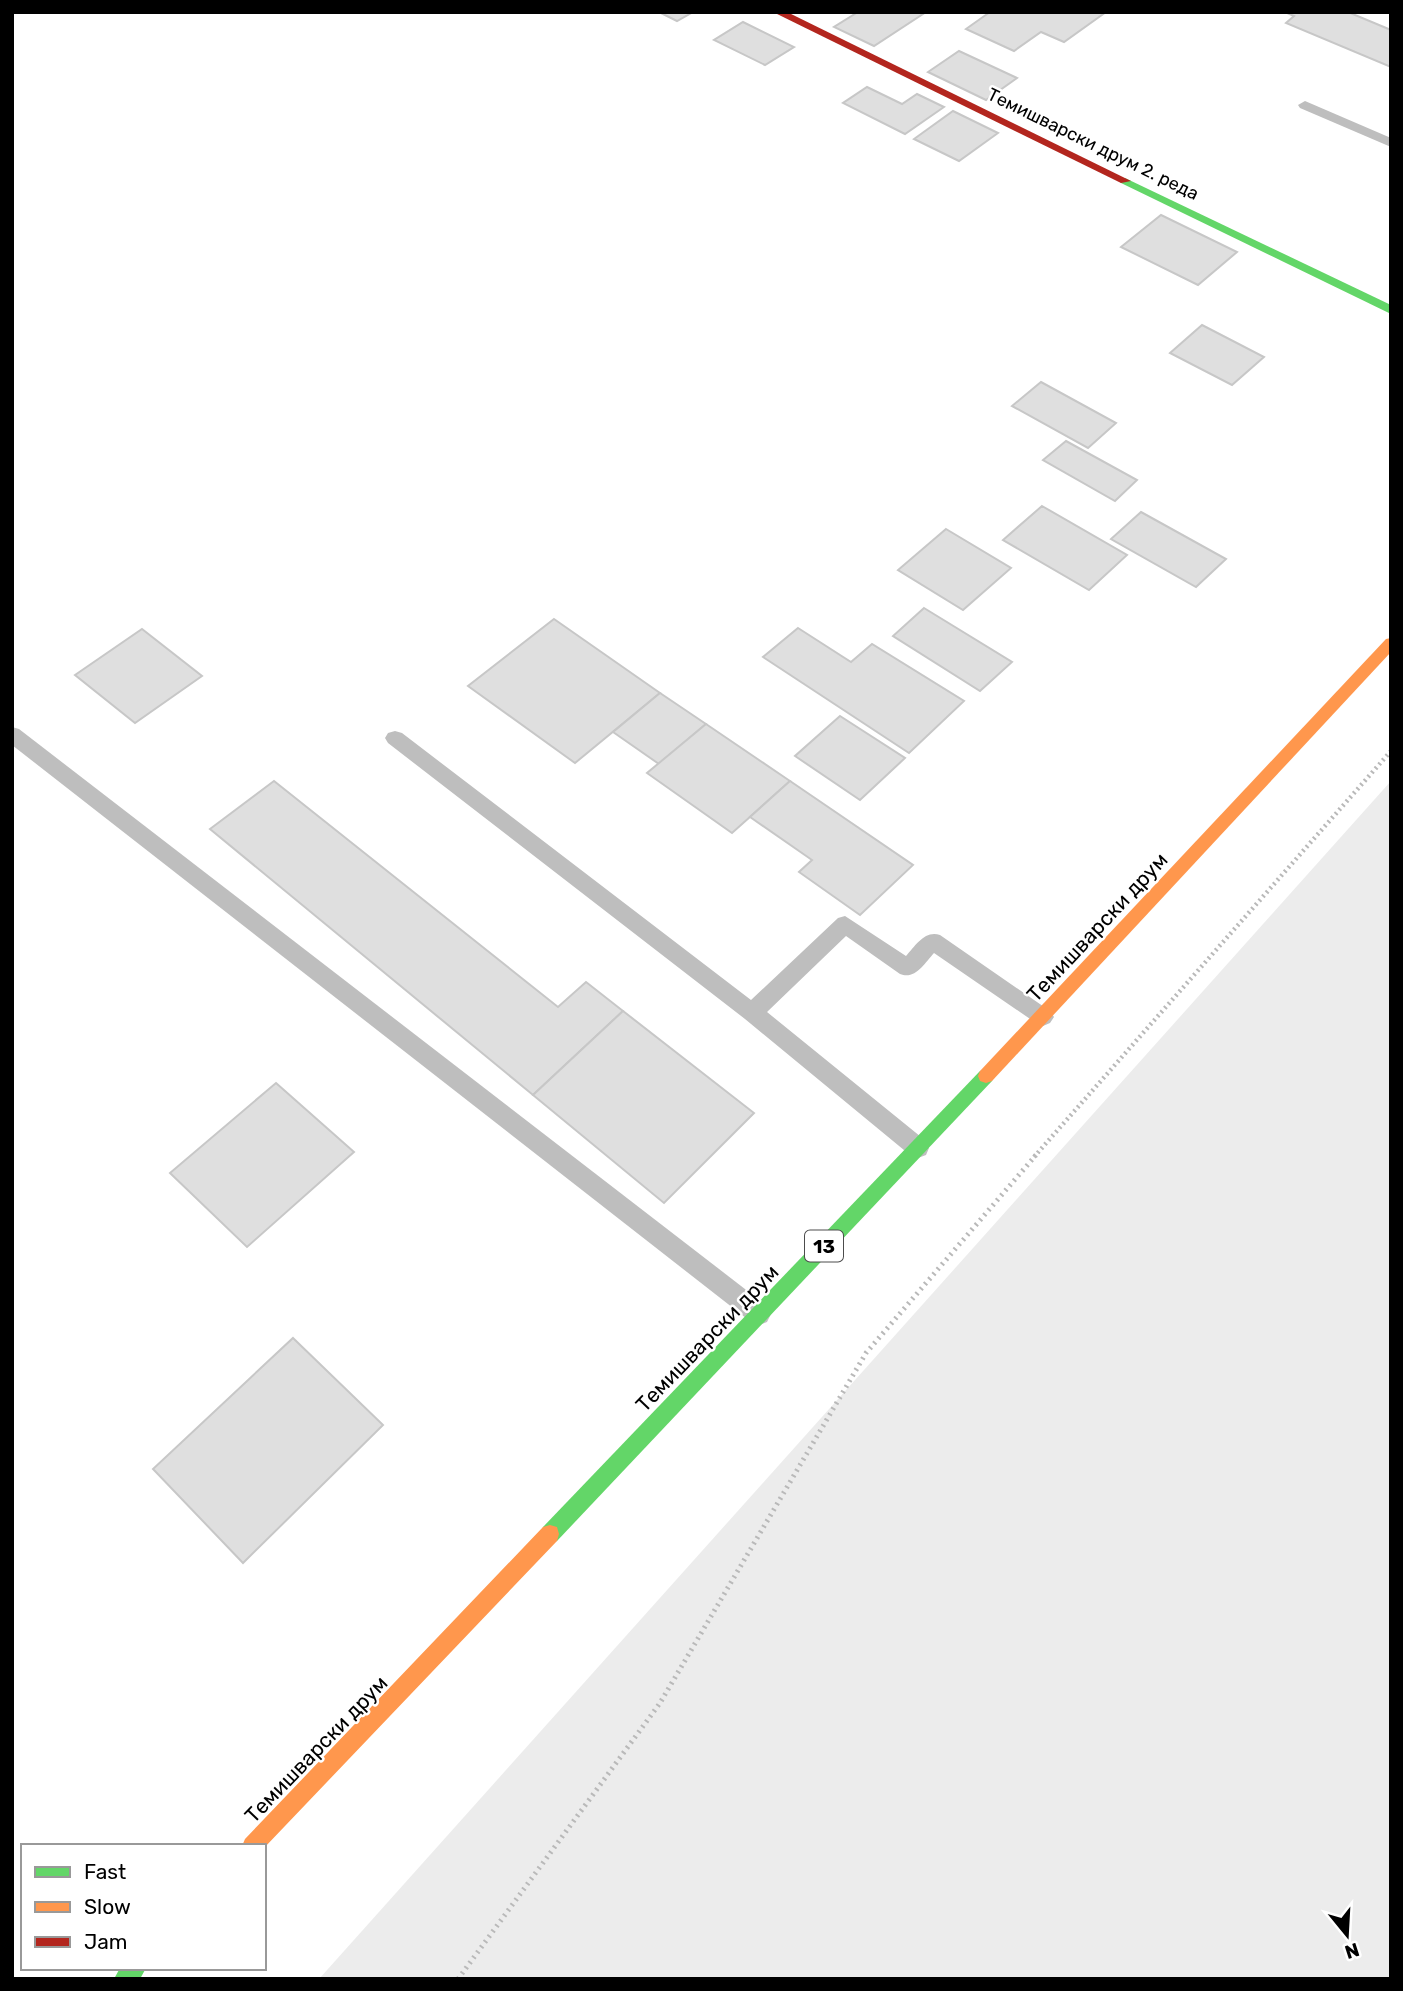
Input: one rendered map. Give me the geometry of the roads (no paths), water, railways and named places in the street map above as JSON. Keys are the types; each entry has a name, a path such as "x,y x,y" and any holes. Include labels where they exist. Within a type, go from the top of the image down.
{"main road":[{"name":"Темишварски друм 2. реда","path":"778,12 1391,310"},
{"name":"Темишварски друм","path":"254,1844 1043,1017 1391,643"}],"lane":[{"path":"1305,105 1391,143"},
{"path":"12,734 759,1314"},
{"path":"395,738 751,1013 918,1148"},
{"path":"751,1013 845,924 907,968 933,941 1043,1017"}]}
